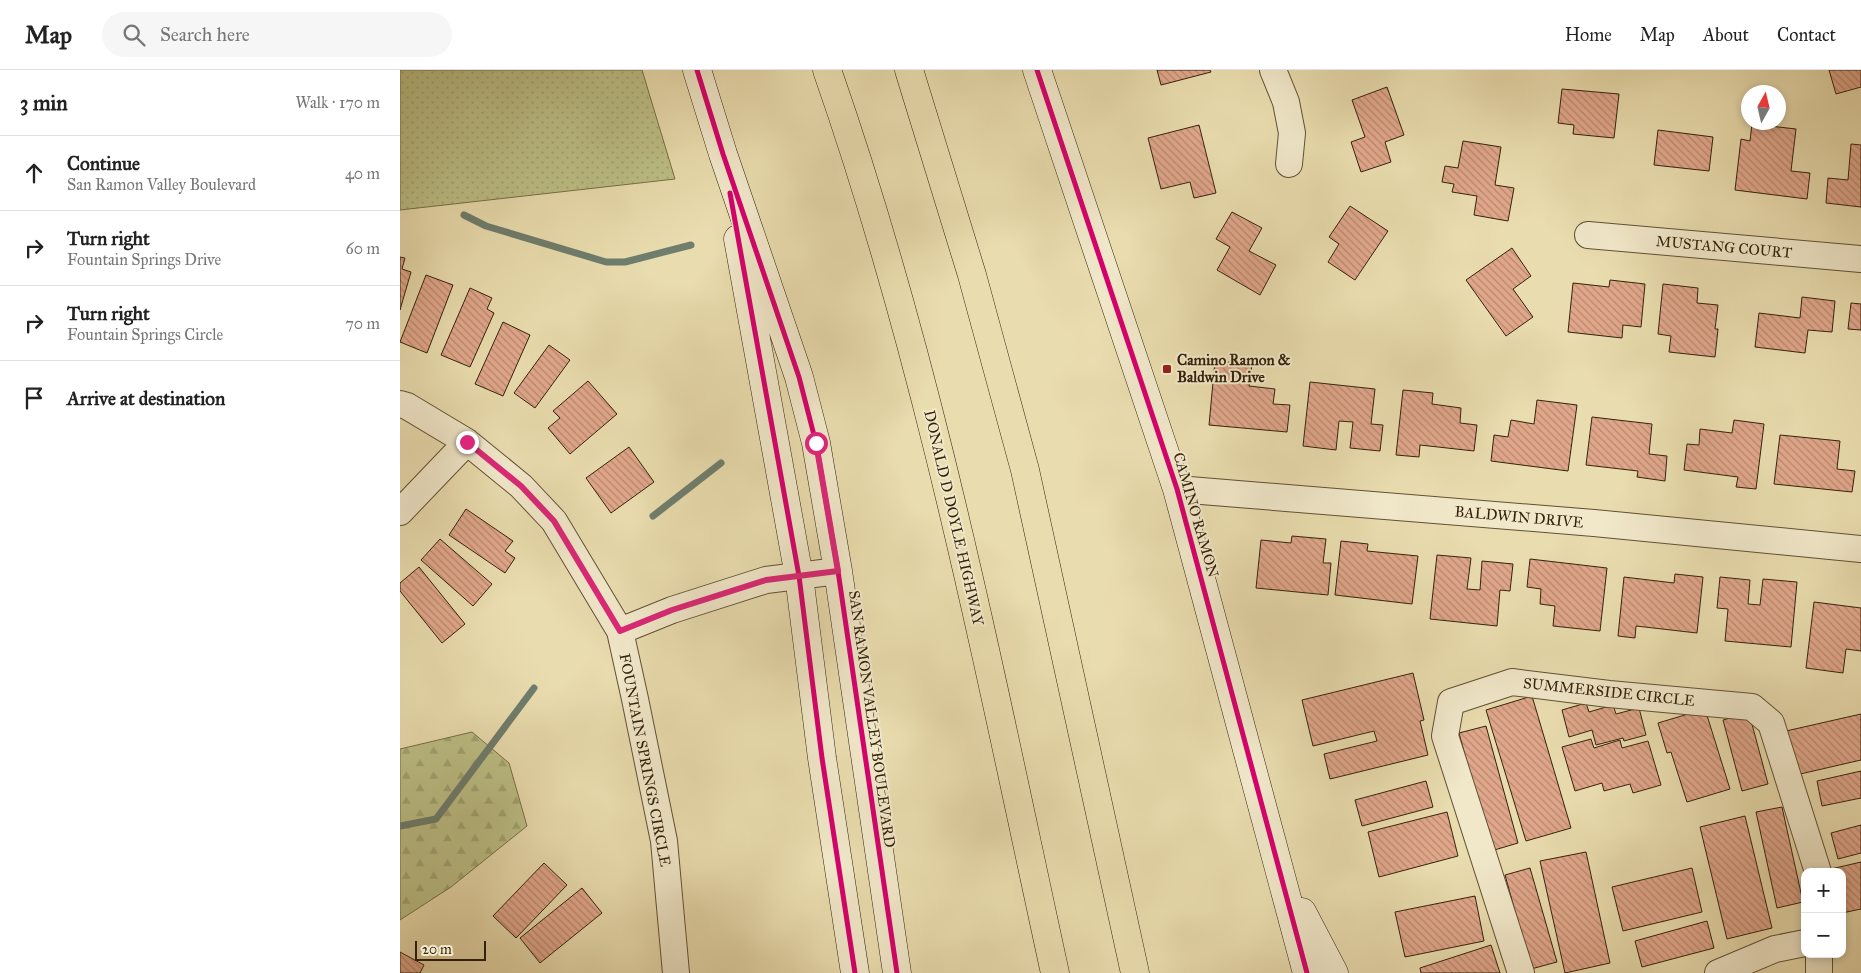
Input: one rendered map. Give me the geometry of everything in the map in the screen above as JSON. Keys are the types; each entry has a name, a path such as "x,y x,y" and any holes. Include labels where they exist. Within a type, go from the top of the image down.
{"highway":[{"name":"DONALD D DOYLE HIGHWAY","path":"827,70 898,294 948,484 1056,973"},
{"path":"909,70 972,275 1024,470 1135,973"}],"main road":[{"name":"SAN RAMON VALLEY BOULEVARD","path":"697,70 799,377 816,443 838,571 897,973"},
{"name":"CAMINO RAMON","path":"1037,70 1177,489 1307,973"},
{"name":"SAN RAMON VALLEY BOULEVARD","path":"724,154 799,576 822,758 855,973"},
{"path":"1282,875 1334,973"}],"street":[{"path":"1272,70 1286,102 1292,133 1289,164"},
{"name":"MUSTANG COURT","path":"1588,235 1861,259"},
{"name":"FOUNTAIN SPRINGS CIRCLE","path":"400,404 407,406 467,442 521,486 554,521 620,631 636,699 664,841 676,973"},
{"path":"400,512 467,442"},
{"name":"BALDWIN DRIVE","path":"1177,489 1584,522 1861,549"},
{"path":"620,631 672,610 766,580 838,571"},
{"name":"SUMMERSIDE CIRCLE","path":"1521,973 1445,736 1451,702 1512,682 1752,707 1771,723 1817,868"},
{"path":"1718,973 1775,949 1801,944"},
{"path":"1819,958 1819,973"}],"green space":[{"path":"400,70 642,70 675,179 400,210"},
{"path":"472,732 509,763 527,826 451,887 400,920 400,749"}],"building":[{"path":"1157,70 1210,70 1211,72 1161,85"},
{"path":"1829,70 1861,70 1861,87 1836,94"},
{"path":"1387,87 1404,135 1385,142 1391,162 1361,172 1351,142 1365,137 1352,100"},
{"path":"1562,89 1619,94 1614,138 1573,134 1574,125 1558,123"},
{"path":"1199,125 1216,193 1194,198 1190,182 1161,189 1148,138"},
{"path":"1796,129 1791,171 1810,173 1807,199 1735,190 1741,139 1750,141 1751,130"},
{"path":"1658,130 1713,137 1709,171 1654,165"},
{"path":"1463,141 1501,147 1495,185 1514,188 1508,221 1474,215 1477,196 1452,192 1454,184 1442,182 1445,166 1458,168"},
{"path":"1851,144 1861,145 1861,207 1826,203 1828,178 1848,180"},
{"path":"1350,206 1388,231 1355,280 1328,262 1339,244 1329,237"},
{"path":"1232,212 1262,228 1249,251 1276,265 1260,295 1217,270 1230,247 1216,239"},
{"path":"1512,248 1531,276 1513,289 1533,317 1506,336 1466,280"},
{"path":"400,257 405,258 402,269 411,272 400,310"},
{"path":"426,275 453,285 427,353 400,342"},
{"path":"1610,280 1645,284 1641,327 1623,325 1622,338 1568,332 1573,283 1609,287"},
{"path":"1663,284 1698,288 1697,303 1718,305 1715,329 1718,329 1715,357 1669,352 1671,336 1658,334"},
{"path":"470,288 492,298 487,309 494,313 470,367 441,355"},
{"path":"1802,297 1835,301 1832,332 1808,330 1805,353 1755,347 1759,313 1800,318"},
{"path":"1851,303 1861,304 1861,330 1848,329"},
{"path":"503,322 530,335 503,396 475,384"},
{"path":"549,345 570,360 535,408 514,393"},
{"path":"1215,361 1252,364 1249,386 1275,389 1273,404 1290,405 1287,432 1209,425"},
{"path":"588,381 617,414 570,454 548,428 560,418 553,411"},
{"path":"1310,382 1375,389 1371,424 1383,425 1380,451 1350,448 1353,422 1339,421 1336,450 1303,446"},
{"path":"1403,390 1433,393 1432,404 1461,408 1460,423 1477,425 1474,451 1420,445 1419,457 1396,455"},
{"path":"1537,400 1577,405 1568,471 1491,461 1494,435 1508,437 1511,420 1534,424"},
{"path":"1592,417 1652,424 1649,454 1667,456 1665,481 1637,477 1638,471 1586,465"},
{"path":"1734,420 1764,424 1756,489 1736,487 1738,477 1684,470 1687,444 1699,445 1700,429 1732,433"},
{"path":"1780,435 1840,441 1837,469 1855,471 1852,492 1774,484"},
{"path":"629,447 654,482 611,513 586,478"},
{"path":"466,509 513,541 505,551 515,558 505,573 449,535"},
{"path":"1292,536 1326,539 1323,563 1331,563 1328,595 1256,588 1261,540 1291,543"},
{"path":"440,539 492,584 473,606 421,560"},
{"path":"1341,541 1368,544 1367,551 1418,556 1412,604 1335,595"},
{"path":"1437,555 1471,558 1467,589 1480,590 1482,561 1513,564 1510,591 1500,590 1497,626 1430,619"},
{"path":"1530,559 1607,568 1600,631 1553,626 1555,606 1540,604 1541,589 1527,587"},
{"path":"419,567 465,624 442,643 400,591 400,583"},
{"path":"1675,574 1703,577 1697,633 1636,626 1635,638 1618,636 1624,577 1674,583"},
{"path":"1720,577 1750,580 1748,604 1760,605 1763,579 1797,582 1791,647 1725,641 1728,609 1717,608"},
{"path":"1814,602 1861,608 1861,651 1846,649 1843,673 1806,668"},
{"path":"1413,673 1424,720 1420,721 1428,755 1330,779 1324,754 1377,741 1374,731 1313,746 1302,700"},
{"path":"1532,696 1571,828 1526,841 1486,710"},
{"path":"1586,703 1589,712 1613,705 1616,714 1639,708 1646,735 1624,741 1623,738 1596,745 1592,730 1569,737 1562,710"},
{"path":"1705,709 1730,789 1687,802 1671,752 1667,753 1658,723"},
{"path":"1749,713 1768,784 1742,791 1723,720"},
{"path":"1861,714 1861,760 1796,775 1786,731"},
{"path":"1486,726 1518,843 1491,851 1459,733"},
{"path":"1591,739 1594,748 1620,740 1622,748 1648,741 1661,785 1633,793 1630,784 1604,791 1602,783 1575,791 1562,747"},
{"path":"1861,771 1861,798 1822,806 1817,781"},
{"path":"1426,781 1433,807 1362,826 1355,800"},
{"path":"1782,807 1801,893 1801,902 1777,908 1756,812"},
{"path":"1447,812 1458,856 1379,877 1368,832"},
{"path":"1745,816 1772,928 1727,939 1700,827"},
{"path":"1861,825 1861,853 1838,859 1831,833"},
{"path":"1586,852 1610,963 1565,973 1540,861"},
{"path":"1861,862 1861,909 1846,912 1846,868 1835,868"},
{"path":"544,863 567,885 516,938 493,916"},
{"path":"1530,868 1557,962 1531,969 1505,875"},
{"path":"1692,868 1702,912 1623,931 1612,887"},
{"path":"582,888 602,913 540,963 520,938"},
{"path":"1475,896 1484,941 1405,957 1395,912"},
{"path":"1707,921 1714,948 1642,967 1635,941"},
{"path":"1491,945 1500,973 1421,973 1420,968"},
{"path":"400,952 424,965 420,973 400,973"}],"waterway":[{"path":"464,215 486,226 606,262 625,262 691,245"},
{"path":"653,516 721,463"},
{"path":"400,826 436,819 534,688"}],"cycle path":[{"path":"697,70 723,154 799,377 816,443 838,571 897,973"},
{"path":"1037,70 1177,489 1307,973"},
{"path":"730,193 799,576 822,758 855,973"}],"place":[{"name":"Camino Ramon & Baldwin Drive","path":"1167,369"}],"route":[{"path":"467,442 521,486 554,521 620,631 672,610 766,580 838,571 816,443"}]}
